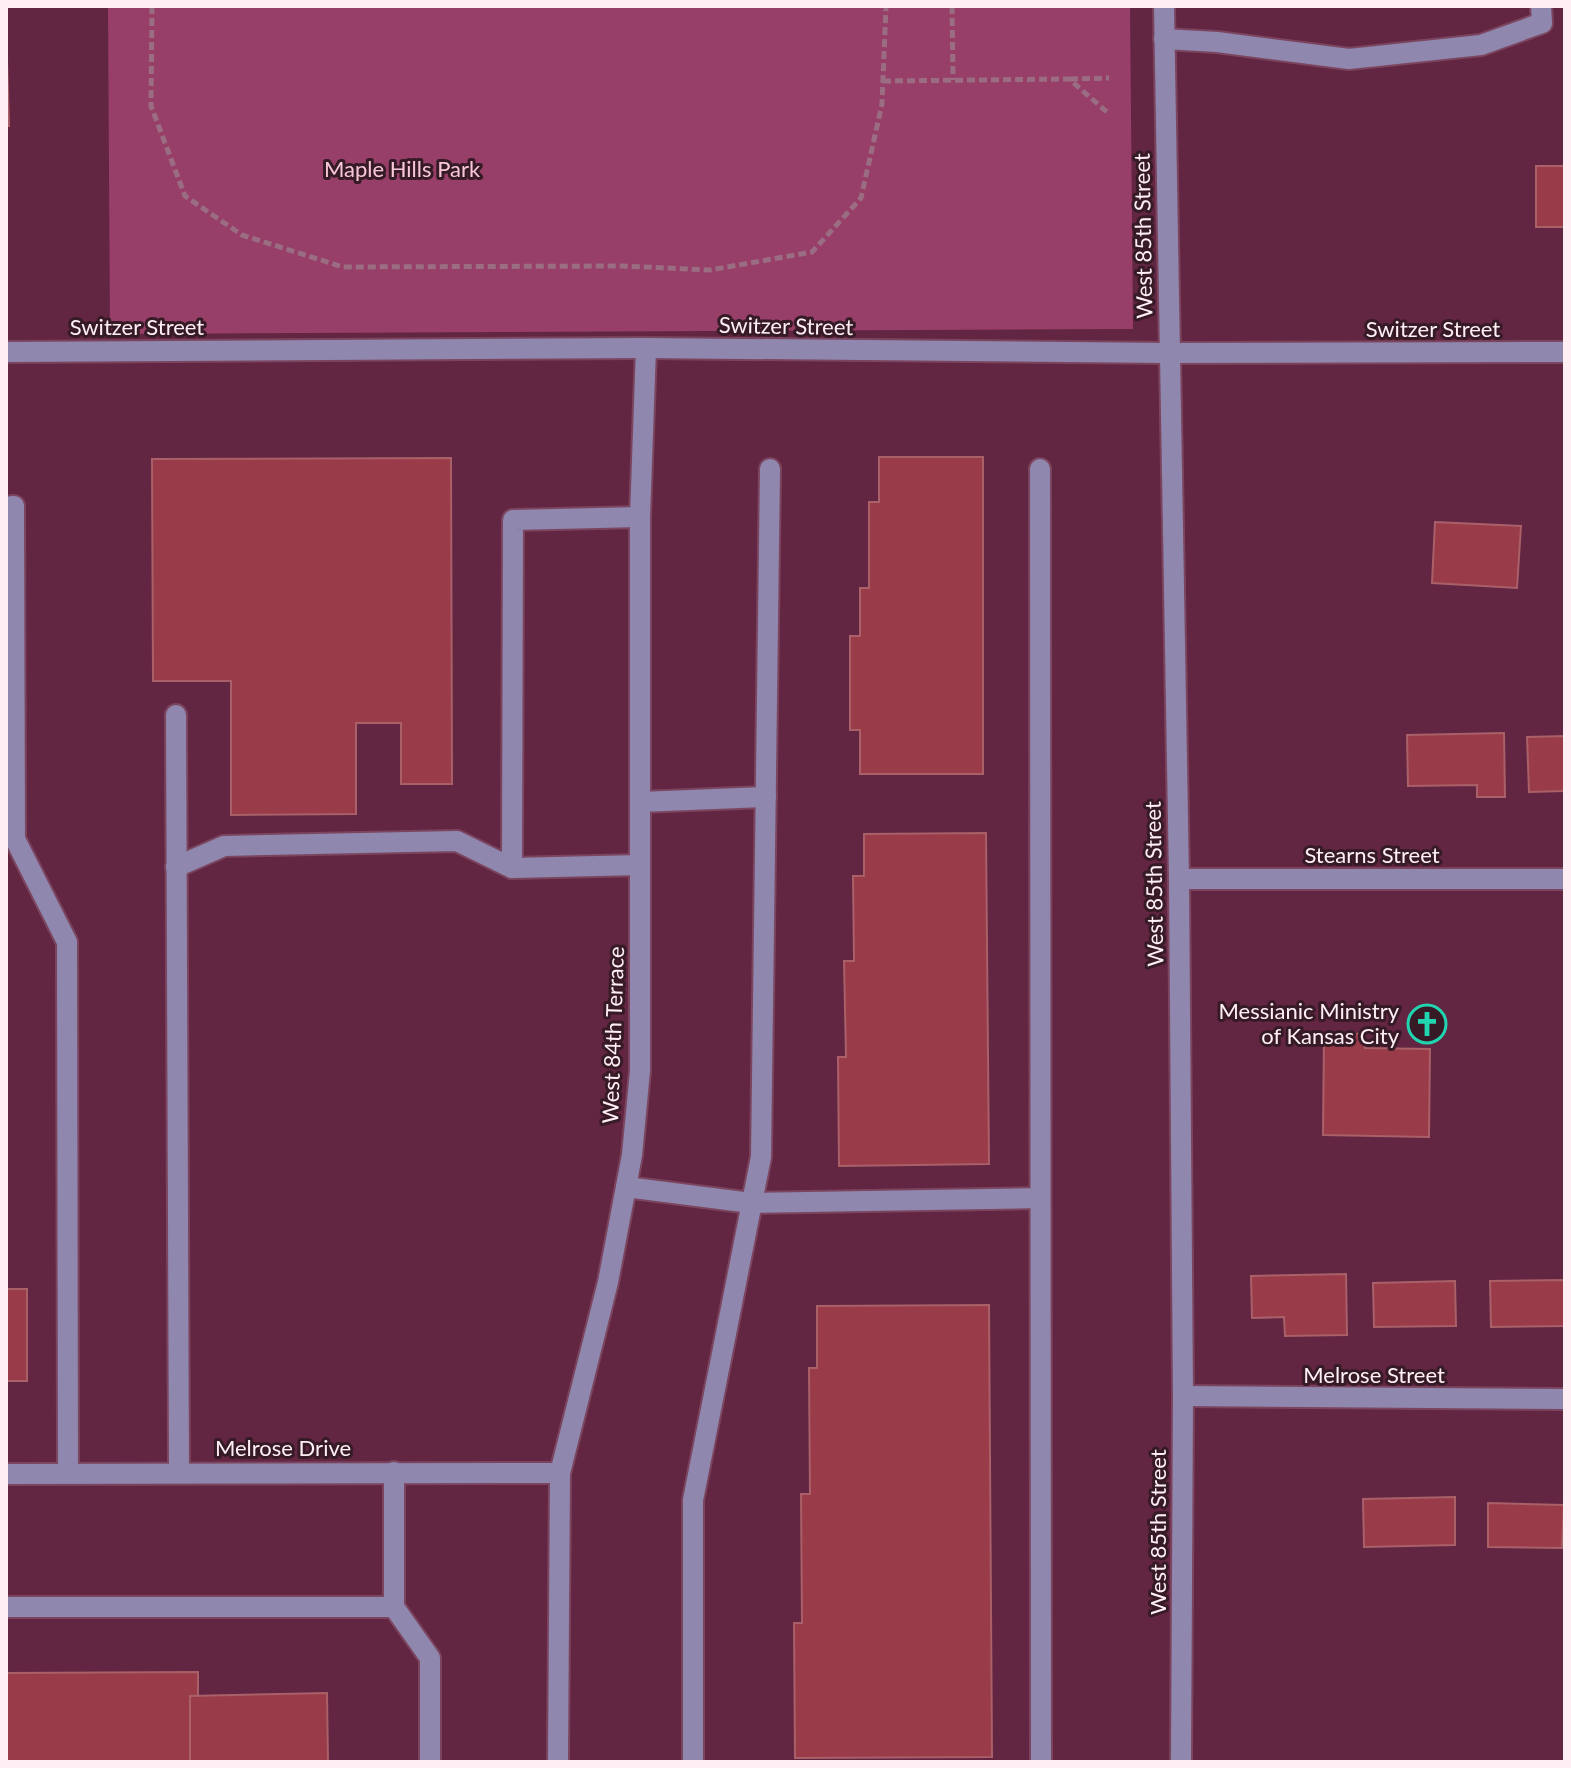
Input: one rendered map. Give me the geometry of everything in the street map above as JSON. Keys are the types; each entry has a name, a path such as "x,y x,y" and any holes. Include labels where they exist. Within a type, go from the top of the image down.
{"street":[{"name":"West 85th Street","path":"1164,6 1179,879 1183,1396 1181,1762"},
{"path":"1164,39 1217,42 1349,59 1481,45 1542,23 1541,6"},
{"name":"Switzer Street","path":"6,352 646,348 1169,353 1565,352"},
{"name":"West 84th Terrace","path":"558,1762 560,1473 608,1282 632,1155 640,1071 640,517 646,348"},
{"path":"693,1762 693,1500 761,1157 770,469"},
{"path":"1040,469 1041,1762"},
{"path":"6,507 14,506 15,839 67,942 68,1473"},
{"path":"512,868 513,520 640,517"},
{"path":"176,715 179,1473"},
{"path":"640,802 766,797"},
{"path":"176,867 224,846 457,841 512,868 640,865"},
{"name":"Stearns Street","path":"1179,879 1565,879"},
{"path":"626,1187 751,1203 1040,1198"},
{"name":"Melrose Street","path":"1183,1396 1565,1399"},
{"path":"394,1472 394,1607 430,1658 430,1762"},
{"name":"Melrose Drive","path":"6,1474 560,1473"},
{"path":"6,1607 394,1607"}],"path":[{"path":"152,6 151,106 185,196 242,235 343,267 622,266 710,270 812,252 861,198 882,104 886,6"},
{"path":"952,6 953,80"},
{"path":"883,81 1109,78"},
{"path":"1069,79 1107,112"}],"green space":[{"name":"Maple Hills Park","path":"108,6 1130,6 1133,329 110,334"}],"building":[{"path":"6,25 9,126 6,126"},
{"path":"1536,166 1565,166 1565,227 1536,227"},
{"path":"879,457 983,457 983,774 860,774 860,730 850,730 850,636 860,636 860,588 869,588 869,502 879,502"},
{"path":"451,458 452,784 401,784 401,723 356,723 356,814 231,815 231,681 153,681 152,459"},
{"path":"1435,522 1521,526 1517,588 1432,583"},
{"path":"1504,733 1505,797 1477,797 1477,785 1408,786 1407,735"},
{"path":"1565,736 1565,791 1529,792 1527,737"},
{"path":"986,833 989,1164 839,1166 838,1057 846,1057 844,961 854,961 853,876 864,876 864,834"},
{"path":"1324,1033 1365,1034 1365,1048 1430,1049 1429,1137 1323,1135"},
{"path":"1346,1274 1347,1335 1285,1336 1284,1317 1252,1318 1251,1276"},
{"path":"1565,1280 1565,1326 1491,1327 1490,1281"},
{"path":"1455,1281 1456,1326 1374,1327 1373,1283"},
{"path":"6,1289 27,1289 27,1381 6,1381"},
{"path":"989,1305 992,1757 795,1758 794,1623 802,1623 801,1494 810,1494 809,1368 817,1368 817,1306"},
{"path":"1455,1497 1455,1545 1364,1547 1363,1499"},
{"path":"1488,1503 1564,1505 1562,1548 1488,1547"},
{"path":"198,1672 198,1696 190,1696 190,1762 6,1762 6,1673"},
{"path":"327,1693 328,1762 190,1762 190,1696"}],"place":[{"name":"Messianic Ministry of Kansas City","path":"1427,1024"}]}
